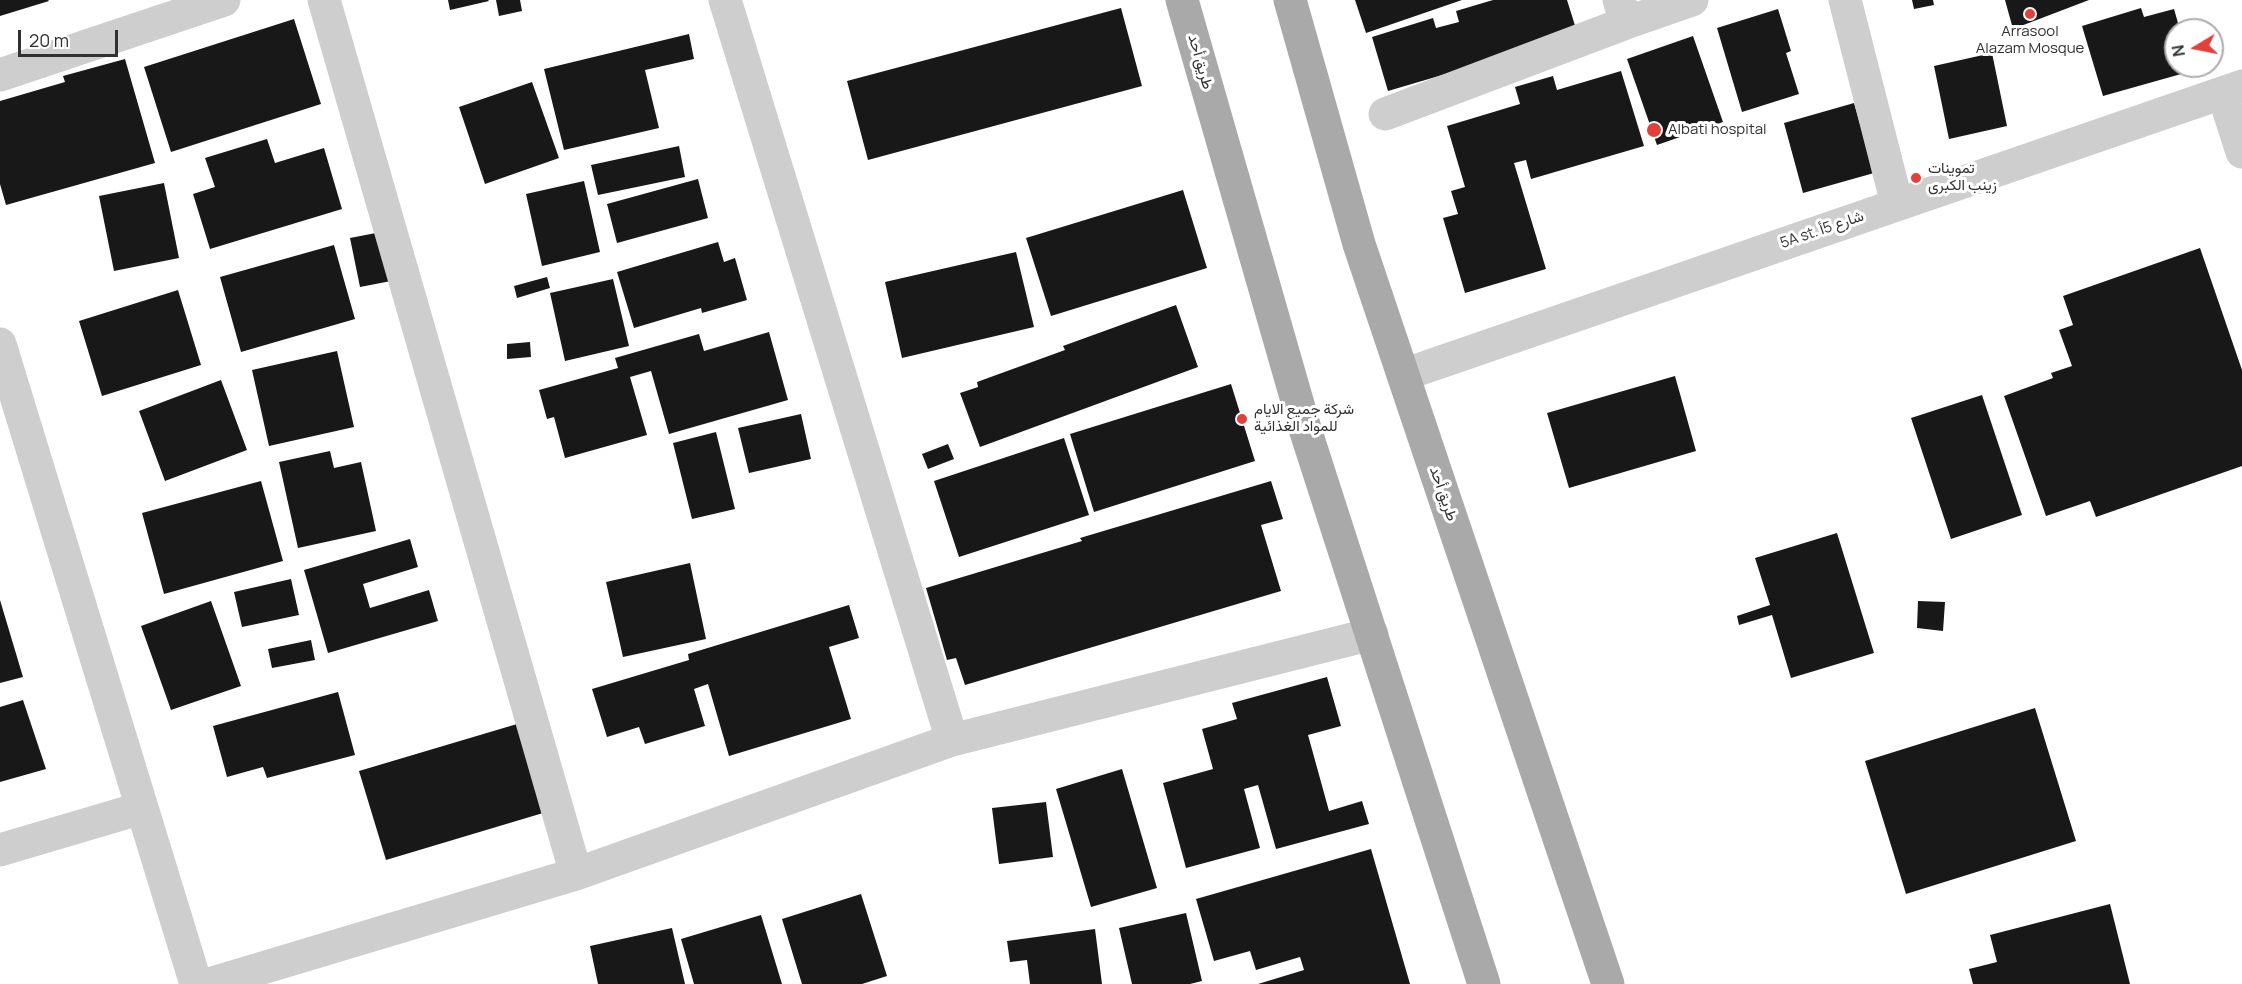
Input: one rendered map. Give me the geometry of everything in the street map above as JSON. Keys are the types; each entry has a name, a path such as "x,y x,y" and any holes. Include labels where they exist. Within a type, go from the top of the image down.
{"main road":[{"name":"طريق أحد","path":"1182,0 1306,432 1484,984"},
{"name":"طريق أحد","path":"1290,0 1359,244 1608,984"}],"street":[{"path":"0,75 224,0"},
{"path":"324,0 576,874"},
{"path":"724,0 952,740"},
{"path":"1385,114 1623,11 1692,0"},
{"path":"1845,0 1898,204"},
{"path":"2232,89 2242,152"},
{"name":"5A st. شارع 5أ","path":"1403,375 2232,89"},
{"path":"0,347 196,984"},
{"path":"209,984 576,874 952,740 1372,634"},
{"path":"0,850 142,808"}],"building":[{"path":"0,0 48,0 49,1 0,16"},
{"path":"448,0 488,0 489,1 450,10"},
{"path":"496,0 520,0 522,11 499,16"},
{"path":"1355,0 1462,0 1366,33"},
{"path":"1493,0 1567,0 1578,35 1388,91 1372,37 1433,18 1436,28 1459,22 1456,11"},
{"path":"1912,0 1933,0 1934,5 1914,9"},
{"name":"Arrasool Alazam Mosque","path":"2005,0 2089,0 2013,29"},
{"path":"1121,8 1142,86 868,160 847,81"},
{"path":"2141,8 2144,17 2174,9 2177,18 2164,18 2164,78 2167,78 2103,96 2082,26"},
{"path":"1778,9 1791,51 1786,53 1799,94 1742,112 1717,28"},
{"path":"294,19 321,104 171,152 144,67"},
{"path":"689,34 694,59 645,70 659,128 564,150 544,69"},
{"path":"1693,36 1723,122 1657,145 1627,59"},
{"path":"1992,53 2007,126 1949,139 1934,66"},
{"path":"125,59 155,163 6,205 0,184 0,101 65,82 63,76"},
{"path":"1621,71 1644,146 1531,179 1526,160 1514,163 1546,269 1465,293 1443,218 1458,214 1451,191 1465,187 1447,126 1520,104 1515,87 1553,76 1557,90"},
{"path":"532,82 559,158 485,184 459,107"},
{"path":"1854,103 1874,173 1803,193 1784,123"},
{"path":"267,139 275,163 324,148 342,209 210,249 193,194 215,187 205,158"},
{"path":"679,146 685,177 598,195 591,165"},
{"path":"698,179 708,218 617,243 607,204"},
{"path":"584,181 600,252 542,266 526,194"},
{"path":"164,183 179,258 114,271 99,196"},
{"path":"1183,190 1207,268 1051,316 1026,238"},
{"path":"381,232 391,281 360,287 350,238"},
{"path":"718,242 724,262 735,258 747,300 702,313 701,308 634,328 617,272"},
{"path":"334,245 355,319 241,352 220,277"},
{"path":"2200,248 2242,370 2242,466 2096,517 2090,501 2046,516 2004,396 2053,378 2051,373 2072,366 2059,330 2073,325 2063,296"},
{"path":"1016,252 1034,327 902,358 885,282"},
{"path":"547,277 550,288 517,298 514,286"},
{"path":"613,279 629,346 565,361 550,293"},
{"path":"178,290 201,365 102,396 79,321"},
{"path":"1176,305 1198,367 980,447 960,393 978,387 977,382 1065,350 1063,346"},
{"path":"769,332 788,400 669,434 651,371 630,377 647,435 565,458 554,417 547,419 539,390 618,368 615,358 699,334 704,351"},
{"path":"530,342 531,357 507,359 507,344"},
{"path":"337,351 354,427 269,446 252,370"},
{"path":"1675,376 1696,451 1569,488 1547,413"},
{"path":"221,380 247,450 165,481 139,411"},
{"path":"1231,384 1255,461 1094,512 1070,434"},
{"path":"1982,395 2022,515 1951,539 1911,418"},
{"path":"801,414 811,459 749,473 738,428"},
{"path":"716,432 735,509 692,519 673,443"},
{"path":"1064,438 1089,515 959,557 934,481"},
{"path":"948,444 954,459 928,469 922,454"},
{"path":"330,451 334,468 361,462 376,531 298,548 279,462"},
{"path":"261,481 283,561 164,594 142,513"},
{"path":"1271,481 1283,519 1261,525 1281,591 965,685 956,658 947,660 926,588 1082,541 1080,538"},
{"path":"1837,533 1874,653 1791,678 1772,615 1739,625 1737,616 1770,605 1755,558"},
{"path":"410,539 418,567 363,584 370,608 429,590 438,621 328,653 304,570"},
{"path":"690,563 706,639 623,657 606,582"},
{"path":"291,579 299,615 242,627 234,592"},
{"path":"0,600 23,677 0,683"},
{"path":"211,601 241,686 171,710 141,626"},
{"path":"1918,601 1945,602 1943,631 1917,628"},
{"path":"849,605 859,638 829,647 851,719 729,756 708,684 694,689 705,726 645,744 639,727 607,737 592,689 689,660 688,654"},
{"path":"311,640 315,660 272,668 268,649"},
{"path":"1327,677 1341,726 1308,735 1329,811 1362,801 1369,824 1276,849 1258,785 1244,789 1260,848 1186,868 1163,783 1213,769 1202,729 1237,719 1232,703"},
{"path":"338,692 355,755 267,778 263,767 227,777 213,726"},
{"path":"23,700 46,769 0,782 0,707"},
{"path":"2035,708 2076,841 1906,894 1865,761"},
{"path":"517,724 543,813 386,860 359,771"},
{"path":"1122,769 1157,888 1091,907 1056,789"},
{"path":"1046,802 1053,857 999,864 992,808"},
{"path":"1371,849 1410,984 1258,984 1304,970 1300,957 1256,970 1250,951 1214,961 1196,899"},
{"path":"861,894 887,976 862,984 802,984 782,919"},
{"path":"2110,904 2130,984 1973,984 1969,969 1997,962 1990,935"},
{"path":"1186,913 1202,981 1190,984 1132,984 1119,928"},
{"path":"761,915 782,984 694,984 681,939"},
{"path":"672,928 685,984 598,984 590,946"},
{"path":"1095,929 1102,984 1030,984 1027,960 1010,962 1007,941"}],"place":[{"name":"Arrasool Alazam Mosque","path":"2030,14"},
{"name":"Albati hospital","path":"1654,130"},
{"name":"تموينات زينب الكبرى","path":"1916,178"},
{"name":"شركة جميع الايام للمواد الغذائية","path":"1242,419"}]}
